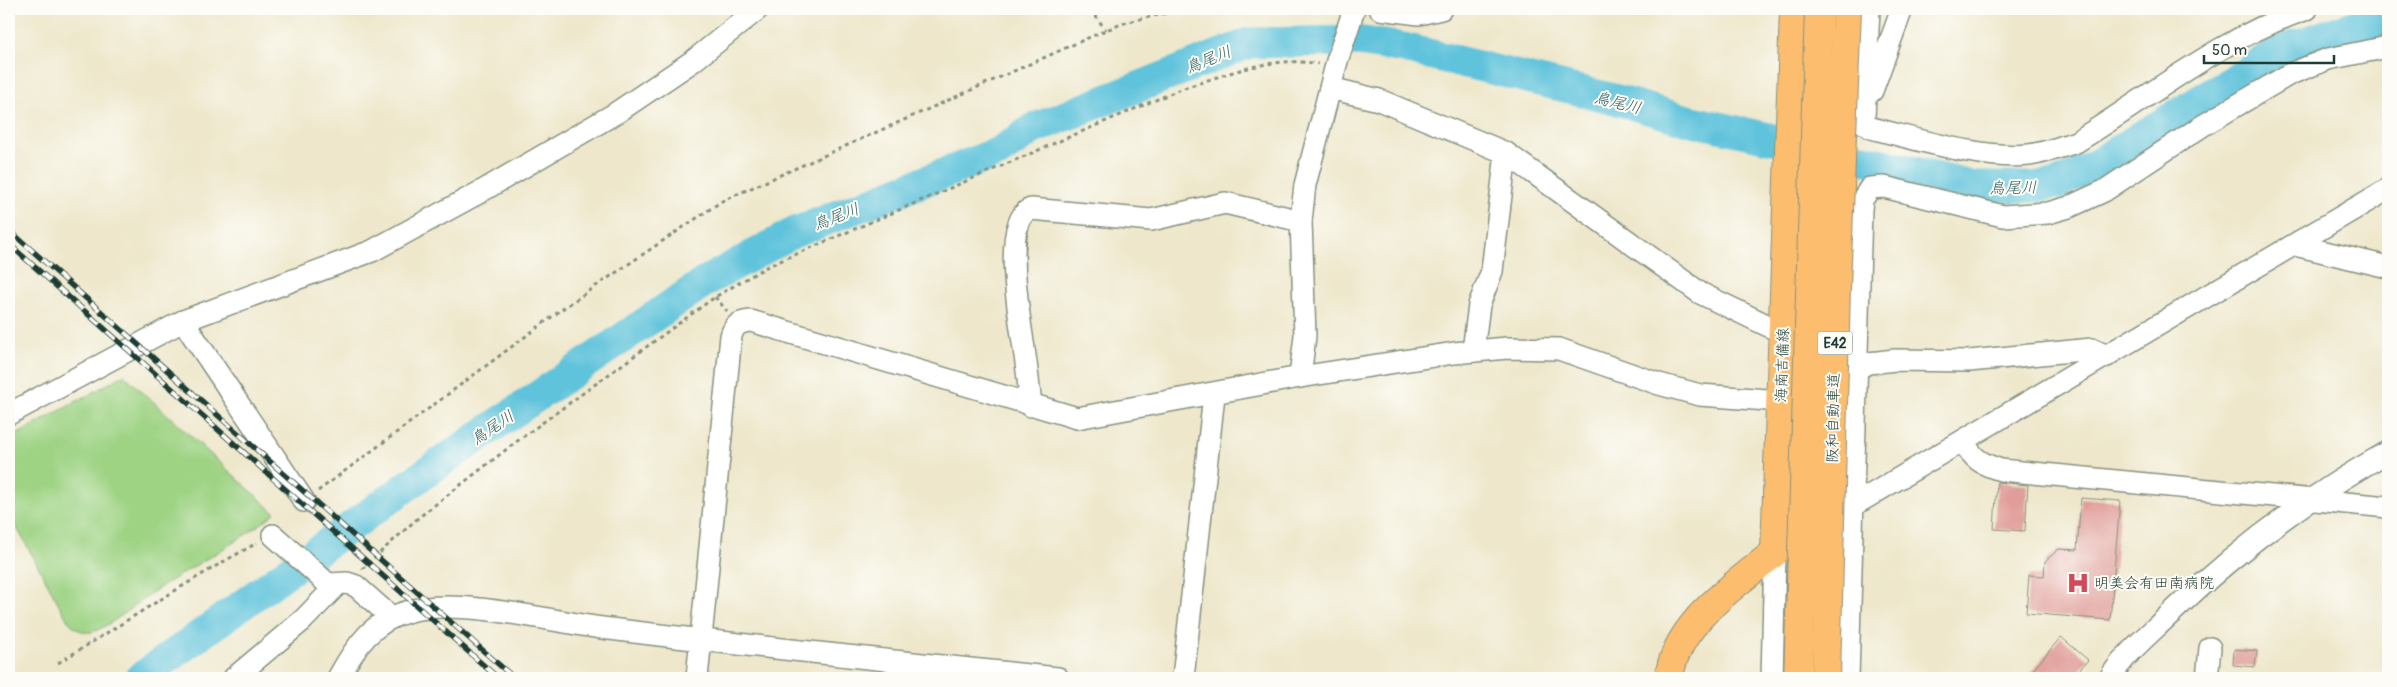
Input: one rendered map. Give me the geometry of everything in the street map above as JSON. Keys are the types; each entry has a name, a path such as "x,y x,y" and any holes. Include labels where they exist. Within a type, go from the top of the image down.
{"main road":[{"name":"海南吉備線","path":"1775,552 1787,166 1794,9"},
{"name":"阪和自動車道","path":"1798,678 1819,9"},
{"name":"阪和自動車道","path":"1826,678 1837,278 1847,9"},
{"path":"1669,678 1671,661 1684,634 1707,609 1775,552"}],"street":[{"path":"9,414 183,321 372,251 616,113 693,61 758,9"},
{"path":"1380,9 1419,14 1441,9"},
{"path":"1869,9 1864,101 1865,124 1871,128 1994,156 2029,155 2048,151 2082,138 2227,46 2280,19 2307,9"},
{"path":"1864,101 1870,96 1902,9"},
{"path":"1300,377 1305,336 1302,221 1305,185 1336,64 1353,10"},
{"path":"1848,678 1861,209 1862,200 1870,188 1884,187 2003,216 2048,213 2069,207 2104,191 2202,126 2290,74 2335,58 2388,47"},
{"path":"1330,88 1379,100 1506,153 1700,292 1783,333"},
{"path":"1473,351 1479,305 1492,271 1506,153"},
{"path":"1772,678 1775,552 2388,189"},
{"path":"1031,406 1025,350 1018,321 1014,263 1020,221 1026,211 1031,209 1152,220 1225,203 1302,221"},
{"path":"2295,245 2388,267"},
{"path":"183,321 304,501"},
{"path":"697,678 731,336 733,328 738,324 751,321 1031,406 1077,418 1300,377 1473,351 1507,348 1559,350 1700,395 1781,401"},
{"path":"1781,370 1842,373 1869,363 1895,360 1969,361 2084,350 2092,350 2107,356"},
{"path":"1183,678 1214,394"},
{"path":"1963,441 1971,455 1986,465 2001,470 2388,507"},
{"path":"2110,678 2153,630 2201,584 2262,534 2309,499 2388,452"},
{"path":"272,535 328,584 343,583 356,586 391,618"},
{"path":"234,678 303,620 343,583"},
{"path":"338,678 360,643 374,628 391,618 413,610 450,608 702,639 1058,678"},
{"path":"2207,678 2210,648"}],"path":[{"path":"1090,9 1106,30"},
{"path":"304,501 565,307 722,201 1106,30 1127,22 1184,9"},
{"path":"343,583 418,518 516,442 715,297 766,266 1181,89 1250,67 1270,63 1336,64"},
{"path":"58,663 105,636 155,601 272,535"}],"green space":[{"path":"124,375 275,513 231,544 156,590 106,626 91,632 84,632 68,621 9,513 9,439"}],"building":[{"path":"1997,482 2028,485 2025,531 1994,529"},
{"path":"2081,498 2120,501 2110,620 2026,613 2029,575 2044,576 2045,561 2059,549 2077,550"},
{"path":"2061,637 2088,660 2072,678 2026,678"},
{"path":"2234,649 2257,651 2255,667 2233,665"}],"waterway":[{"name":"鳥尾川","path":"140,678 431,469 706,281 793,233 999,152 1033,129 1249,43 1358,41 1404,48 1610,98 1679,118 1863,159 1975,187 2035,187 2058,184 2098,163 2281,50 2356,25 2388,22"}],"railway":[{"path":"9,230 514,678"},
{"path":"9,244 498,678"}],"place":[{"name":"明美会有田南病院","path":"2078,583"}]}
